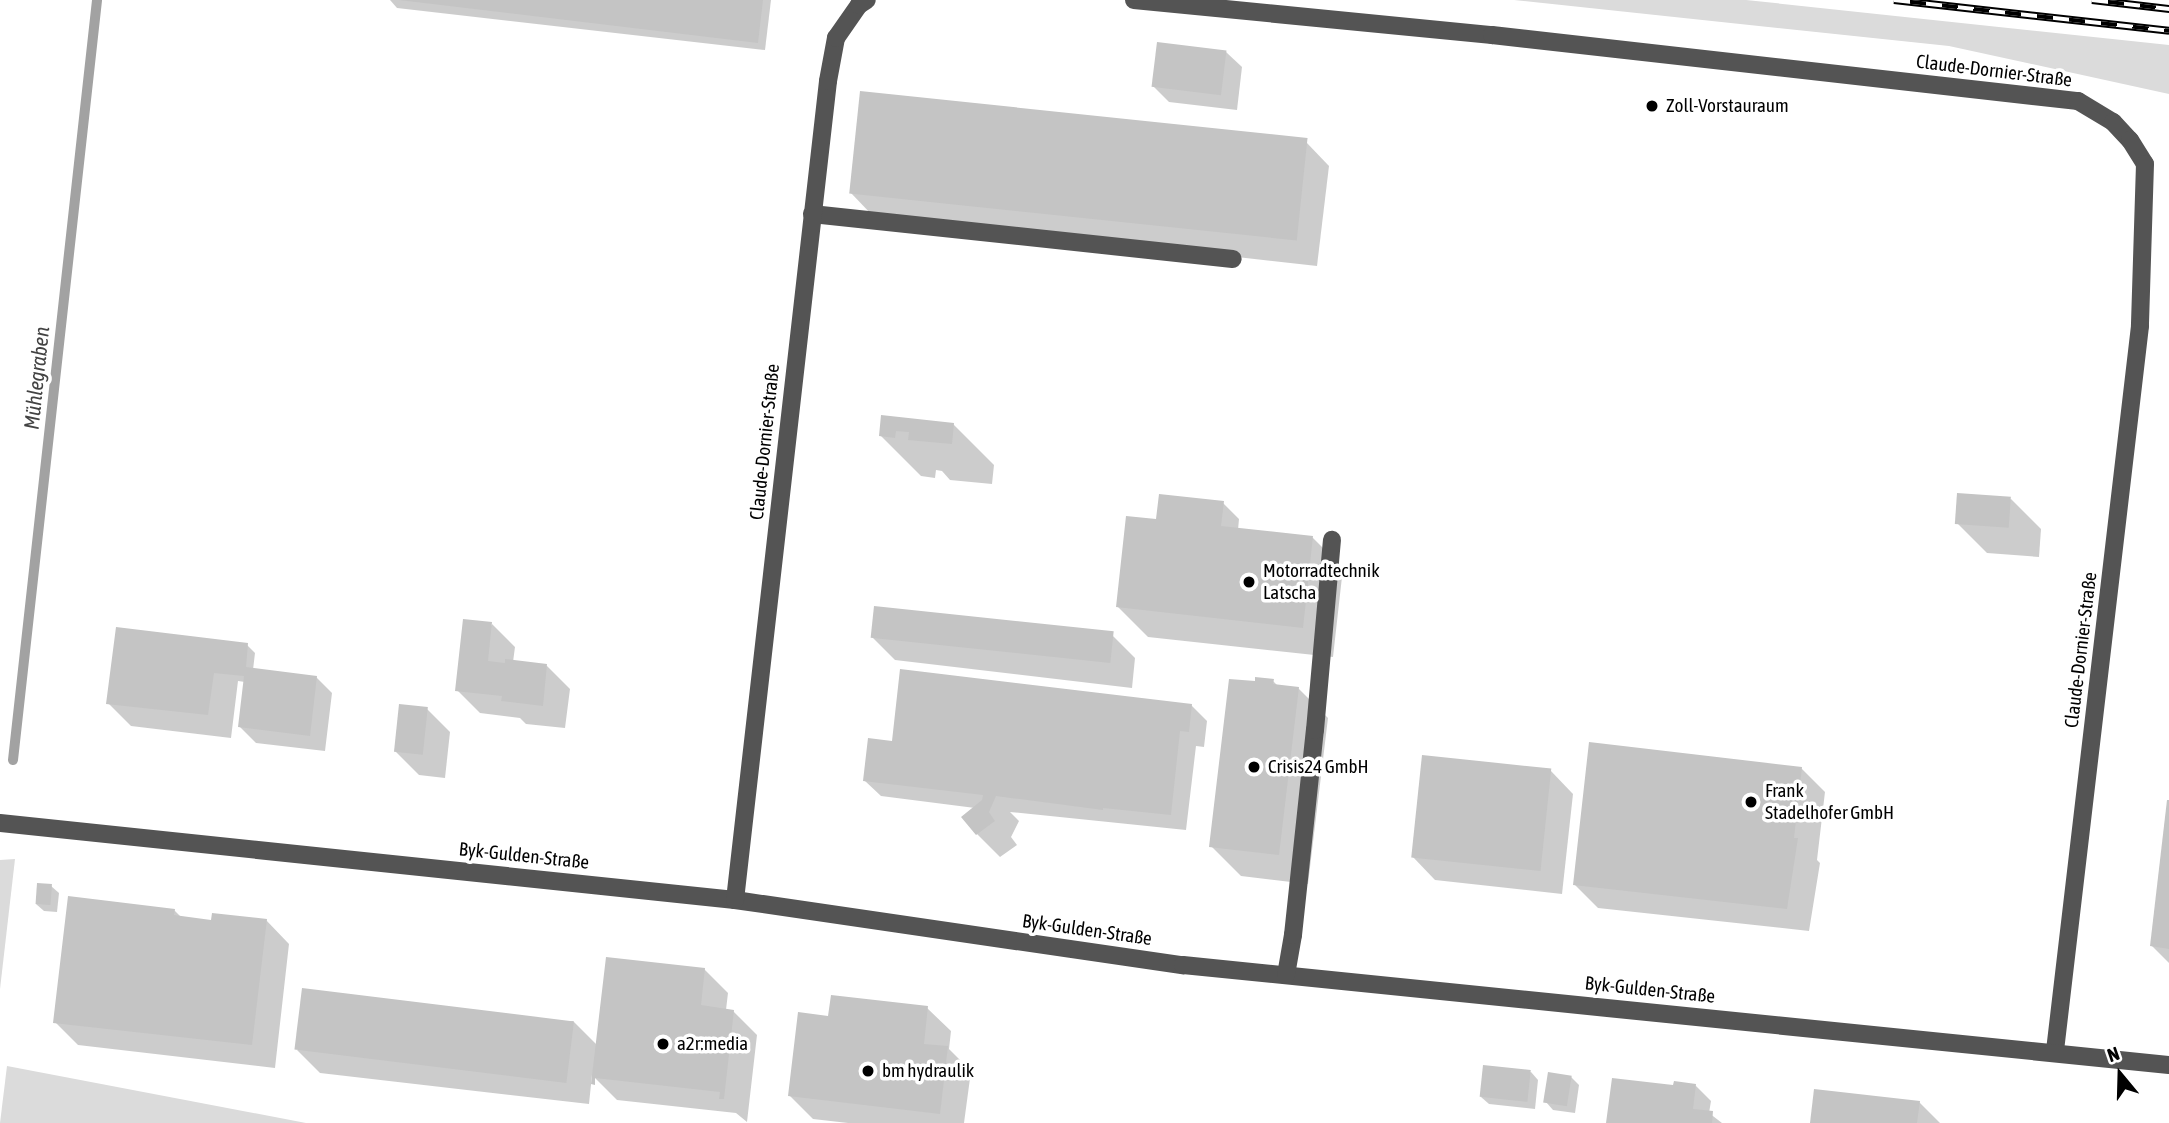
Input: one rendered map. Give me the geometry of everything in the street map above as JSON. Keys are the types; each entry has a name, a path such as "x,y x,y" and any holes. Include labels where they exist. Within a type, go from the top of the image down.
{"street":[{"name":"Claude-Dornier-Straße","path":"735,900 828,81 836,38 859,5 867,0"},
{"name":"Claude-Dornier-Straße","path":"1134,0 1492,35 2078,101 2113,122 2130,140 2145,164 2140,327 2055,1051"},
{"path":"812,214 1233,259"},
{"path":"1286,975 1315,730 1332,540"},
{"name":"Byk-Gulden-Straße","path":"0,823 735,900 1183,965 2055,1051 2169,1065"}],"shaded area":[{"path":"1514,0 1746,0 2169,45 2169,94 1949,46"},
{"path":"15,859 0,989 0,860"},
{"path":"7,1066 306,1123 0,1123"}],"building":[{"path":"399,0 763,0 758,43"},
{"path":"1157,42 1226,51 1221,95 1152,87"},
{"path":"860,91 1308,138 1297,240 849,193"},
{"path":"881,415 954,423 952,444 908,440 909,432 896,431 895,438 879,436"},
{"path":"1957,493 2011,497 2009,528 1955,524"},
{"path":"1159,494 1224,501 1221,526 1313,536 1303,628 1116,607 1126,516 1156,519"},
{"path":"874,606 1114,631 1110,663 871,638"},
{"path":"463,619 492,622 488,661 505,663 505,659 547,664 543,706 501,701 502,696 455,691"},
{"path":"116,627 248,643 246,667 317,676 310,736 238,727 244,676 214,673 208,715 106,704"},
{"path":"900,669 1192,704 1189,732 1180,731 1171,815 1103,810 996,796 989,812 995,821 976,835 961,817 982,800 983,795 863,781 868,738 892,741"},
{"name":"Crisis24 GmbH","path":"1255,677 1274,679 1273,684 1299,687 1279,855 1209,847 1229,679 1255,681"},
{"path":"399,704 428,707 423,755 394,752"},
{"path":"1589,742 1802,767 1794,838 1798,838 1787,909 1573,885"},
{"path":"1422,755 1551,769 1541,871 1411,857"},
{"path":"2169,800 2169,949 2150,946"},
{"path":"37,883 52,884 50,905 36,904"},
{"path":"68,896 175,909 174,915 211,920 212,913 267,919 252,1045 53,1023"},
{"name":"a2r:media","path":"606,957 705,968 701,1005 734,1010 724,1099 719,1099 720,1092 595,1078 595,1085 591,1084"},
{"path":"302,988 574,1021 566,1083 294,1050"},
{"name":"bm hydraulik","path":"831,995 928,1006 924,1044 948,1046 940,1114 788,1096 798,1012 828,1016"},
{"path":"1483,1065 1531,1070 1527,1102 1480,1097"},
{"path":"1548,1072 1572,1076 1567,1106 1543,1103"},
{"path":"1612,1078 1673,1085 1674,1081 1696,1084 1693,1109 1713,1111 1712,1123 1606,1123"},
{"path":"1814,1089 1920,1101 1917,1123 1810,1123"}],"waterway":[{"name":"Mühlegraben","path":"13,760 97,0"}],"railway":[{"path":"1894,0 2169,31"},
{"path":"2092,0 2169,9"}],"place":[{"name":"Zoll-Vorstauraum","path":"1652,106"},
{"name":"Motorradtechnik Latscha","path":"1249,582"},
{"name":"Crisis24 GmbH","path":"1254,767"},
{"name":"Frank Stadelhofer GmbH","path":"1751,802"},
{"name":"a2r:media","path":"663,1044"},
{"name":"bm hydraulik","path":"868,1071"}]}
